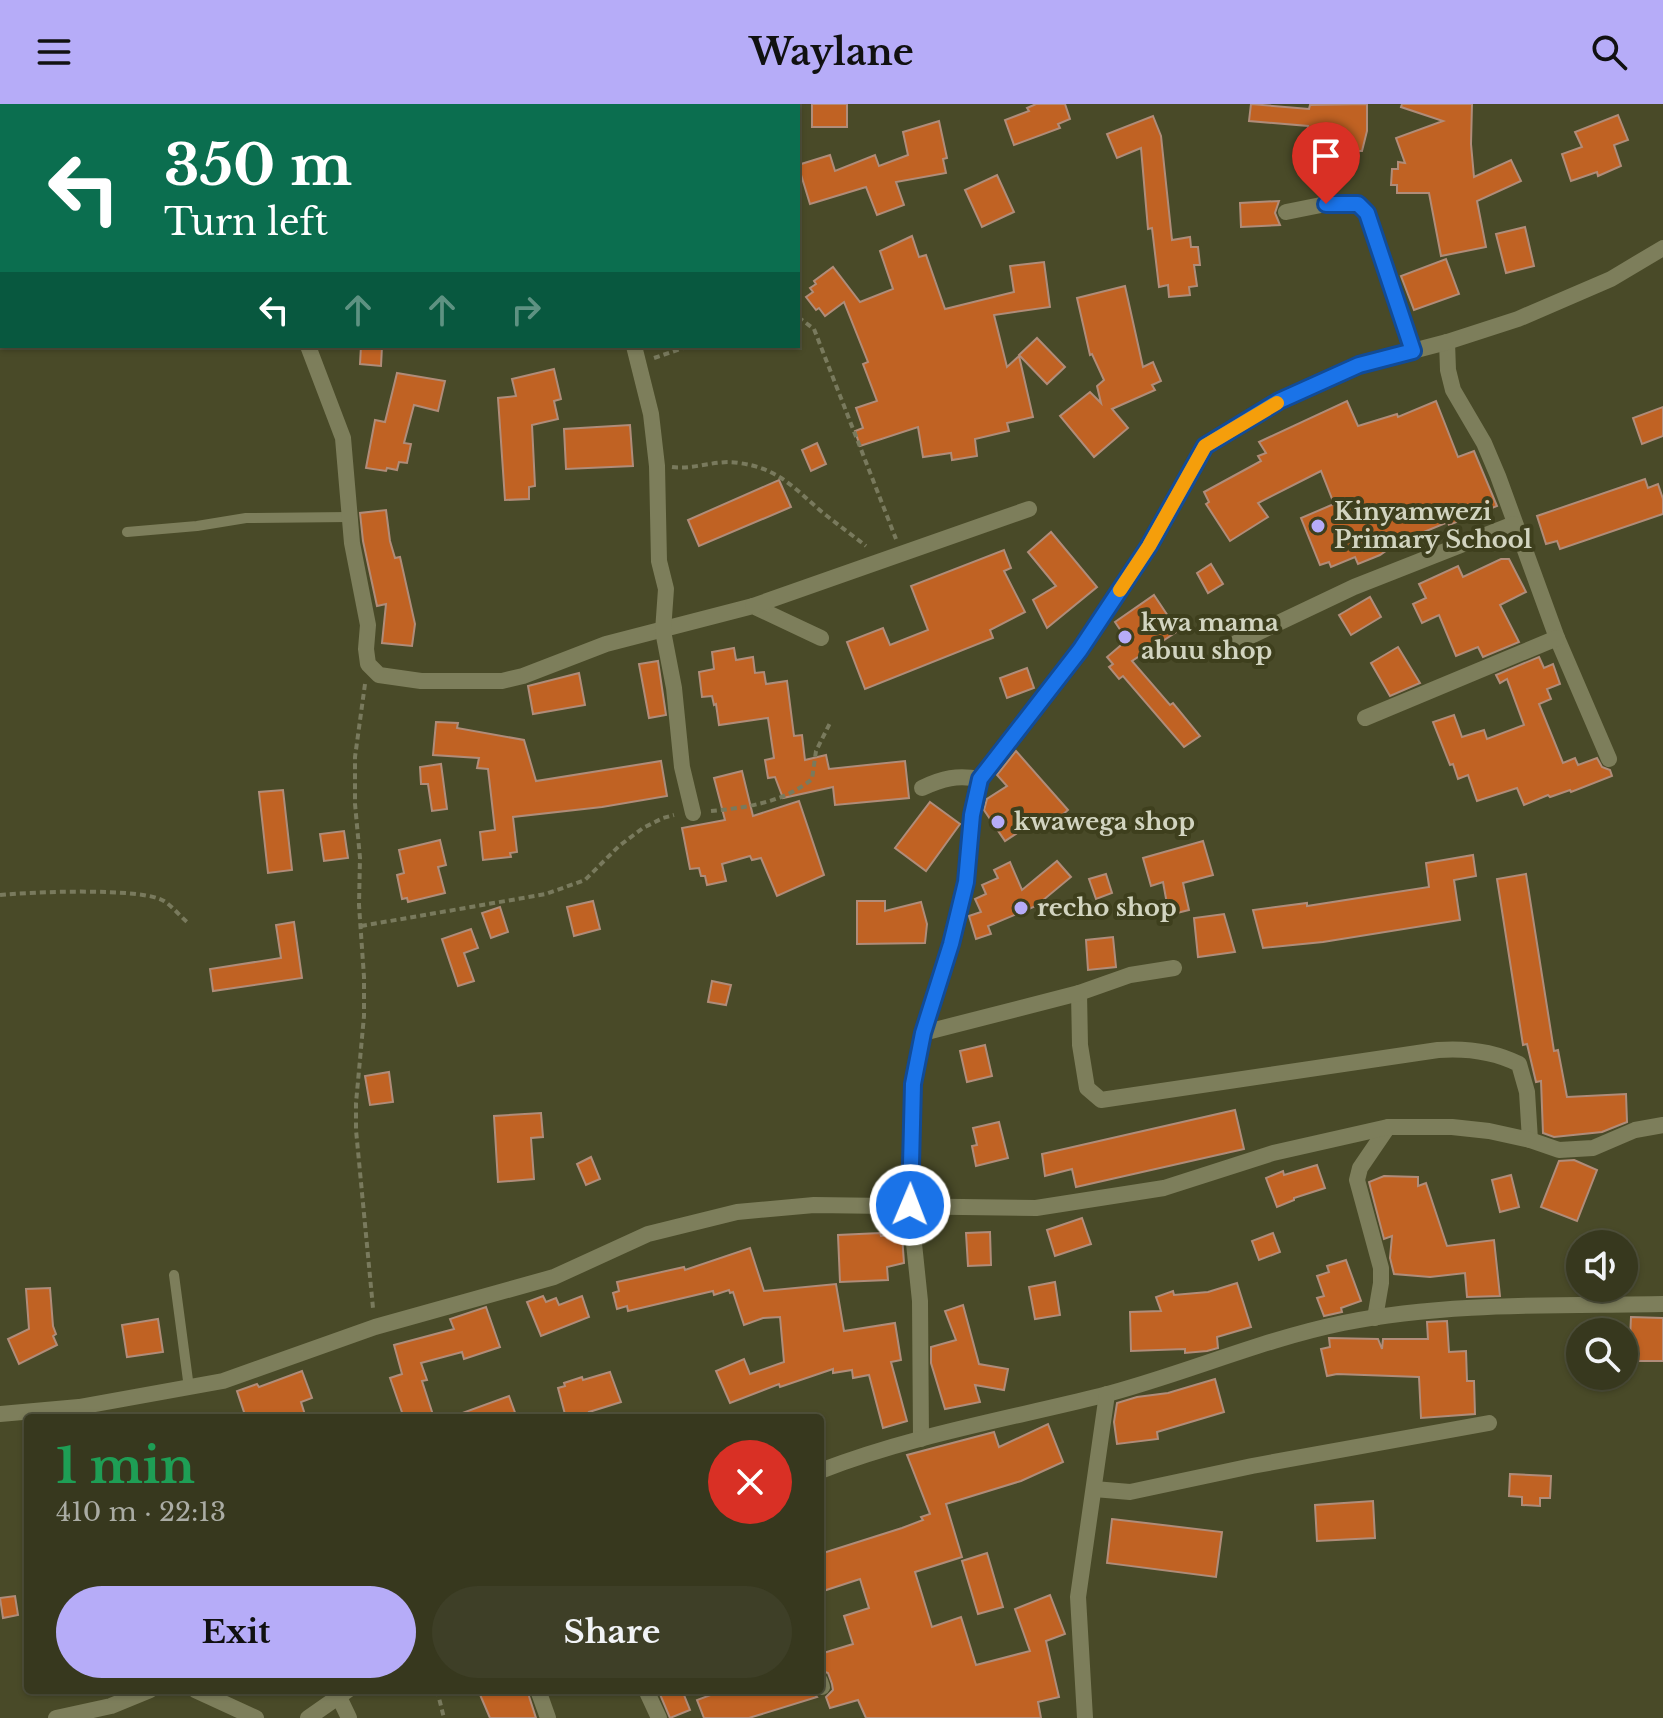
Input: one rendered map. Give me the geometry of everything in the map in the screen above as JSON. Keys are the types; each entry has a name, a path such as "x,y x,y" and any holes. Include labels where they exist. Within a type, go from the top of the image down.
{"street":[{"path":"1286,212 1326,204 1358,204 1367,213 1413,351"},
{"path":"921,1439 920,1301 910,1205 913,1084 923,1033 951,944 966,882 972,815 980,779 1080,650 1149,546 1205,446 1279,401 1359,365 1518,319 1611,279 1663,248"},
{"path":"1447,342 1448,370 1453,390 1489,454 1557,638 1609,759"},
{"path":"309,348 343,438 349,517 368,625 368,664 379,675 395,679 472,683 502,681 606,644 753,606 1029,509"},
{"path":"637,354 651,414 657,466 659,561 666,589 663,631 674,688 682,767 693,813"},
{"path":"1236,643 1354,587 1514,524"},
{"path":"753,606 821,638"},
{"path":"1365,718 1557,638"},
{"path":"922,788 945,777 980,779"},
{"path":"923,1033 1079,993 1130,975 1174,968"},
{"path":"1079,993 1080,1045 1087,1088 1101,1100 1438,1050 1472,1050 1519,1064 1527,1092 1530,1140"},
{"path":"0,1414 79,1407 223,1381 375,1327 554,1277 648,1234 737,1212 814,1205 1036,1208 1164,1188 1273,1153 1388,1127 1452,1127 1489,1131 1559,1150 1576,1150 1606,1144 1635,1130 1663,1125"},
{"path":"1375,1318 1381,1268 1357,1180 1360,1168 1388,1127"},
{"path":"824,1469 921,1439 1107,1394 1341,1324 1451,1310 1663,1304"},
{"path":"1085,1718 1078,1597 1107,1394"},
{"path":"1094,1489 1130,1492 1252,1466 1489,1423"},
{"path":"56,1718 111,1706 140,1694"},
{"path":"204,1694 256,1718"},
{"path":"308,1718 340,1694"},
{"path":"343,1694 349,1718"},
{"path":"539,1694 548,1718"},
{"path":"648,1694 659,1718"}],"lane":[{"path":"127,532 246,518 349,517"},
{"path":"174,1275 189,1388"}],"path":[{"path":"800,318 814,329 899,547"},
{"path":"637,354 676,348"},
{"path":"657,466 686,469 725,461 768,470 784,478 821,511 876,551"},
{"path":"368,664 355,757 364,1016 356,1103 356,1153 375,1327"},
{"path":"361,926 546,894 585,880 619,846 663,818 740,808 801,788 812,779 816,751 831,721"},
{"path":"0,895 75,891 138,895 162,899 187,922"},
{"path":"438,1694 444,1718"}],"building":[{"path":"812,104 847,104 847,127 812,127"},
{"path":"1036,104 1065,104 1070,119 1058,124 1060,128 1014,145 1005,120 1029,111 1027,108"},
{"path":"1251,104 1309,109 1310,105 1367,104 1367,131 1362,151 1306,151 1308,126 1249,121"},
{"path":"1402,104 1472,104 1474,177 1511,160 1521,181 1477,201 1486,247 1441,256 1429,193 1397,193 1397,185 1391,185 1392,169 1398,169 1398,162 1405,163 1396,138 1443,121 1401,107"},
{"path":"1618,115 1628,140 1614,145 1621,166 1598,176 1597,172 1571,181 1562,154 1582,147 1575,132"},
{"path":"1153,116 1161,136 1172,240 1190,237 1191,247 1198,247 1200,265 1194,265 1197,286 1189,287 1190,295 1169,297 1168,285 1159,287 1152,228 1148,229 1141,148 1117,158 1107,134"},
{"path":"939,121 947,158 943,159 946,173 896,182 904,205 877,215 866,187 810,204 800,164 830,155 835,171 875,155 879,166 908,155 903,132"},
{"path":"997,175 1014,212 982,227 965,190"},
{"path":"1279,201 1275,213 1280,225 1241,227 1240,203"},
{"path":"1525,227 1534,266 1506,273 1496,234"},
{"path":"912,236 919,257 926,255 945,309 1014,292 1010,266 1044,262 1050,307 994,315 1007,367 1019,356 1033,417 1007,423 1009,431 975,439 977,456 952,460 951,453 923,457 918,427 860,446 855,431 863,428 856,408 877,401 863,364 868,362 844,302 825,316 806,297 813,292 810,288 816,284 814,281 833,267 860,302 893,289 880,251"},
{"path":"1446,259 1459,294 1414,310 1401,276"},
{"path":"1125,286 1143,367 1153,362 1161,381 1152,385 1155,390 1112,409 1128,428 1094,457 1060,416 1090,392 1101,403 1097,386 1104,380 1090,355 1077,298"},
{"path":"1037,338 1065,367 1047,384 1019,355"},
{"path":"361,348 382,348 381,366 360,364"},
{"path":"554,369 561,399 554,401 558,419 532,425 535,486 529,487 529,499 505,500 498,398 516,396 512,379"},
{"path":"397,373 445,381 438,411 414,405 404,443 411,444 407,463 399,462 397,470 366,468 375,420 385,422"},
{"path":"1347,401 1358,426 1397,414 1398,417 1436,401 1458,457 1474,451 1497,506 1397,543 1380,555 1358,564 1355,557 1331,567 1329,562 1320,565 1301,518 1334,504 1321,471 1258,503 1268,517 1230,541 1206,504 1209,502 1204,492 1261,461 1258,456 1266,453 1259,442"},
{"path":"1663,407 1663,436 1642,444 1633,418"},
{"path":"630,425 633,466 566,469 564,429"},
{"path":"817,443 826,464 811,471 802,450"},
{"path":"1645,479 1648,488 1658,484 1663,499 1663,514 1560,549 1557,541 1546,544 1537,516"},
{"path":"779,480 791,507 699,546 688,520"},
{"path":"386,510 390,541 395,558 400,557 415,624 412,646 382,643 386,604 377,606 360,513"},
{"path":"1051,532 1097,587 1047,628 1033,600 1056,586 1028,552"},
{"path":"1004,550 1011,568 1004,571 1025,612 990,630 993,638 865,689 847,642 883,628 890,645 928,630 911,586"},
{"path":"1501,559 1509,559 1526,592 1500,605 1519,642 1483,657 1478,647 1456,656 1439,615 1422,623 1413,604 1426,598 1419,584 1458,566 1463,577"},
{"path":"1211,564 1223,584 1208,593 1197,573"},
{"path":"1154,595 1178,631 1132,661 1200,736 1184,747 1123,676 1119,679 1109,667 1113,664 1107,657 1127,640 1115,622"},
{"path":"1370,597 1381,617 1351,635 1339,615"},
{"path":"1398,647 1420,683 1390,696 1371,663"},
{"path":"734,648 736,660 753,657 755,673 764,672 766,684 787,681 794,736 802,735 805,760 826,755 829,769 905,761 909,798 835,805 833,787 783,798 775,777 768,778 765,760 774,758 768,718 719,725 712,696 702,697 699,672 714,669 712,652"},
{"path":"1539,657 1544,668 1553,664 1560,684 1547,689 1551,699 1539,704 1563,763 1575,758 1578,765 1597,758 1612,776 1524,805 1517,788 1477,801 1468,775 1458,779 1453,764 1450,765 1433,722 1454,715 1462,737 1484,730 1487,739 1524,725 1507,679 1500,683 1496,675"},
{"path":"658,661 666,715 649,718 639,664"},
{"path":"1027,668 1034,688 1007,698 1000,678"},
{"path":"579,673 585,705 533,714 528,686"},
{"path":"436,722 458,723 457,728 524,740 536,781 661,761 667,796 513,817 517,852 510,853 511,857 483,860 480,832 495,830 488,769 477,768 479,758 433,755"},
{"path":"1016,751 1068,810 1045,830 1037,820 1005,841 984,810 987,799 1007,786 997,775"},
{"path":"441,764 447,809 432,811 428,784 421,784 420,767"},
{"path":"742,771 753,816 799,801 824,875 777,896 761,858 752,860 750,856 722,864 726,881 707,885 699,868 690,869 682,828 725,820 714,778"},
{"path":"283,790 292,870 268,873 259,792"},
{"path":"930,802 960,824 926,871 895,848"},
{"path":"344,831 348,858 324,861 320,834"},
{"path":"440,840 446,865 438,867 445,893 408,902 407,898 402,899 397,875 404,873 399,850"},
{"path":"1203,841 1213,875 1183,883 1189,910 1169,915 1163,882 1151,886 1143,858"},
{"path":"1473,855 1476,876 1454,880 1460,920 1323,942 1263,948 1253,910 1307,903 1307,906 1429,887 1426,863"},
{"path":"1057,861 1071,877 1036,906 988,926 991,934 976,939 969,916 981,912 975,899 986,894 982,885 998,878 994,870 1010,862 1022,890"},
{"path":"1106,874 1112,893 1096,899 1089,879"},
{"path":"1526,874 1554,1051 1558,1050 1567,1097 1626,1094 1627,1122 1602,1132 1554,1137 1543,1133 1541,1081 1536,1082 1527,1044 1523,1045 1497,879"},
{"path":"593,901 600,929 574,936 567,907"},
{"path":"857,901 885,901 885,911 921,902 927,924 925,943 857,944"},
{"path":"500,907 508,932 491,938 482,913"},
{"path":"1224,914 1235,952 1198,957 1194,918"},
{"path":"294,922 302,978 213,991 210,969 281,958 276,925"},
{"path":"471,929 478,948 464,953 474,981 458,986 442,939"},
{"path":"1113,937 1116,967 1088,970 1086,940"},
{"path":"712,981 731,985 726,1005 708,1002"},
{"path":"985,1045 992,1076 967,1082 960,1051"},
{"path":"389,1072 393,1102 370,1105 365,1076"},
{"path":"1235,1110 1244,1149 1076,1187 1072,1169 1045,1176 1042,1154"},
{"path":"541,1113 543,1137 531,1138 534,1179 498,1182 494,1116"},
{"path":"999,1122 1008,1158 976,1166 972,1146 977,1145 973,1128"},
{"path":"591,1157 600,1179 586,1185 577,1164"},
{"path":"1574,1160 1597,1170 1577,1221 1541,1207 1559,1161"},
{"path":"1317,1165 1325,1188 1277,1207 1266,1178 1283,1171 1284,1175"},
{"path":"1511,1175 1519,1207 1500,1212 1492,1180"},
{"path":"1384,1176 1418,1177 1418,1186 1426,1183 1447,1246 1494,1240 1500,1296 1467,1297 1465,1273 1430,1277 1394,1274 1390,1258 1392,1236 1384,1239 1369,1182"},
{"path":"1082,1218 1091,1244 1055,1256 1047,1230"},
{"path":"990,1232 991,1265 968,1266 966,1233"},
{"path":"880,1233 881,1236 902,1235 904,1263 887,1267 888,1280 840,1282 838,1235"},
{"path":"1273,1233 1280,1252 1259,1260 1252,1241"},
{"path":"750,1248 764,1291 836,1284 844,1331 895,1323 901,1360 891,1362 907,1421 883,1428 869,1375 853,1378 852,1370 833,1373 833,1369 780,1387 779,1384 730,1403 716,1371 744,1359 750,1374 784,1362 780,1317 763,1318 744,1325 733,1292 729,1290 628,1311 627,1306 617,1309 613,1293 619,1291 617,1282 684,1267 685,1270"},
{"path":"1346,1260 1361,1301 1341,1308 1342,1312 1324,1316 1317,1298 1324,1296 1317,1276 1329,1272 1327,1266"},
{"path":"1055,1282 1060,1315 1035,1319 1029,1287"},
{"path":"1237,1283 1251,1327 1217,1337 1218,1348 1207,1351 1131,1351 1130,1312 1161,1311 1156,1297 1173,1291 1174,1295 1208,1292"},
{"path":"50,1288 56,1334 53,1336 57,1345 19,1364 8,1339 29,1329 26,1289"},
{"path":"543,1296 546,1302 556,1298 559,1305 582,1296 589,1317 541,1336 527,1302"},
{"path":"963,1305 979,1364 1008,1369 1004,1390 975,1385 980,1402 945,1409 931,1363 931,1347 956,1340 945,1311"},
{"path":"486,1307 500,1347 464,1359 462,1352 421,1363 427,1380 422,1381 433,1414 403,1414 390,1378 402,1374 394,1345 454,1329 450,1319"},
{"path":"1631,1317 1663,1318 1663,1361 1638,1361 1638,1318"},
{"path":"158,1319 163,1352 127,1357 122,1325"},
{"path":"1447,1321 1449,1352 1466,1351 1467,1381 1474,1381 1475,1414 1421,1418 1419,1377 1327,1376 1321,1349 1330,1347 1329,1338 1378,1339 1382,1349 1383,1339 1428,1339 1427,1322"},
{"path":"302,1371 312,1398 301,1402 305,1414 245,1414 237,1391 257,1384 259,1387"},
{"path":"610,1372 621,1402 590,1414 565,1414 558,1388 582,1377 583,1380"},
{"path":"1215,1379 1224,1412 1157,1432 1158,1439 1117,1444 1114,1422 1117,1403 1168,1393"},
{"path":"509,1396 516,1414 460,1414"},
{"path":"1048,1424 1063,1462 1021,1481 946,1504 962,1557 915,1572 932,1627 961,1617 976,1665 1030,1651 1015,1609 1050,1595 1065,1634 1046,1641 1059,1697 1038,1702 1041,1718 866,1718 858,1700 830,1708 826,1697 833,1690 828,1673 824,1672 824,1653 853,1644 844,1616 869,1608 860,1579 824,1591 824,1553 902,1528 930,1514 907,1455 994,1432 999,1447"},
{"path":"1510,1474 1551,1476 1550,1498 1540,1498 1540,1506 1522,1505 1522,1497 1509,1496"},
{"path":"1373,1501 1375,1538 1317,1541 1315,1505"},
{"path":"1112,1519 1222,1532 1216,1577 1107,1563"},
{"path":"987,1553 1003,1607 978,1614 962,1561"},
{"path":"15,1596 18,1615 3,1618 0,1598"},
{"path":"480,1694 528,1694 536,1718 490,1718"},
{"path":"660,1694 684,1694 690,1710 670,1718"},
{"path":"713,1694 814,1694 817,1697 749,1718 704,1718 697,1700"}],"slow traffic":[{"path":"1120,590 1149,546 1205,446 1277,403"}],"place":[{"name":"Kinyamwezi Primary School","path":"1318,526"},
{"name":"kwa mama abuu shop","path":"1125,637"},
{"name":"kwawega shop","path":"998,822"},
{"name":"recho shop","path":"1021,908"}],"route":[{"path":"910,1205 913,1084 923,1033 951,944 966,882 972,815 980,779 1080,650 1149,546 1205,446 1279,401 1359,365 1413,351 1367,213 1358,204 1326,204"}]}
